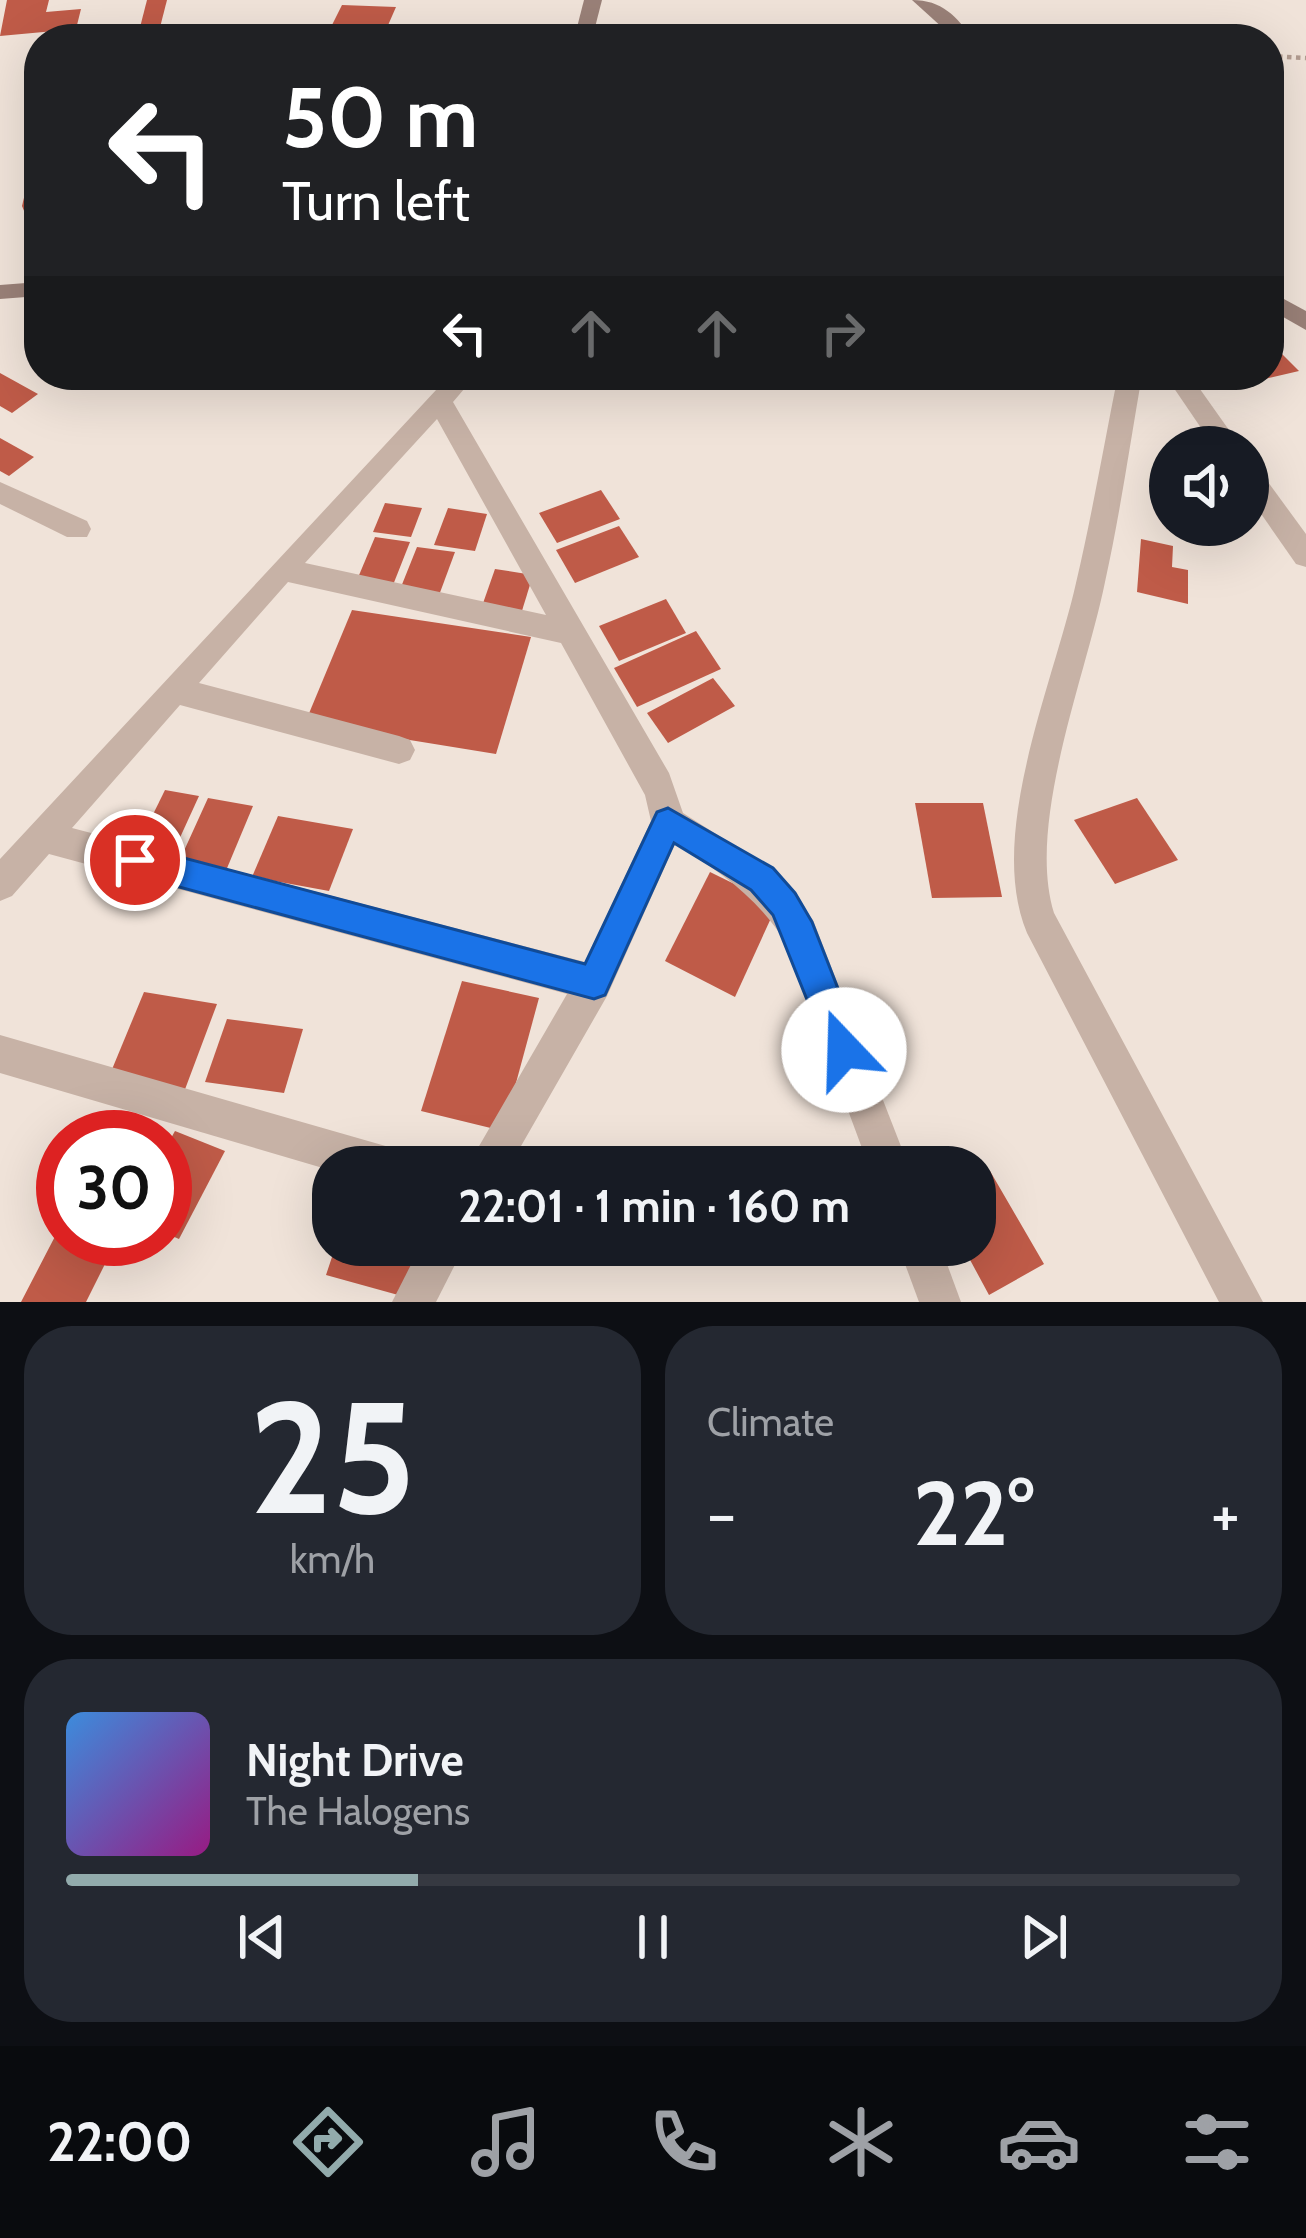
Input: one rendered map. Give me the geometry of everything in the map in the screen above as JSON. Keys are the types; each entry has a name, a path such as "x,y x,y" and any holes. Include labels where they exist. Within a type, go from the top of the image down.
{"main road":[{"path":"921,0 952,24"}],"street":[{"path":"0,884 282,569 452,390"},
{"path":"1127,390 1091,582 1031,819 1025,855 1027,889 1039,921 1242,1302"},
{"path":"1188,390 1213,426"},
{"path":"441,404 665,800 668,823 594,983 499,1146"},
{"path":"0,492 77,530"},
{"path":"1269,504 1306,556"},
{"path":"282,569 568,632"},
{"path":"175,690 399,750"},
{"path":"668,823 762,879 784,904 800,933 881,1146"},
{"path":"43,836 594,983"},
{"path":"0,1054 317,1146"},
{"path":"413,1302 433,1266"},
{"path":"927,1266 940,1302"}],"building":[{"path":"7,0 49,0 46,12 81,9 77,24 24,24 24,34 0,36"},
{"path":"147,0 167,0 161,24 141,24"},
{"path":"342,5 396,7 389,24 332,24"},
{"path":"1284,356 1299,371 1284,375"},
{"path":"0,373 38,394 12,413 0,406"},
{"path":"0,438 34,457 9,476 0,471"},
{"path":"601,490 620,519 557,543 539,513"},
{"path":"385,503 422,508 411,537 373,532"},
{"path":"448,508 487,514 475,551 434,545"},
{"path":"619,526 639,557 575,583 556,550"},
{"path":"375,537 410,542 393,585 357,580"},
{"path":"1141,539 1149,541 1149,546 1173,546 1172,567 1188,570 1188,604 1137,592"},
{"path":"417,547 455,552 438,598 399,592"},
{"path":"495,569 533,575 521,614 481,609"},
{"path":"666,599 686,633 619,661 599,626"},
{"path":"352,610 531,637 496,754 305,723"},
{"path":"696,631 721,669 637,707 614,668"},
{"path":"713,678 735,706 668,743 647,713"},
{"path":"165,790 199,796 167,866 131,859"},
{"path":"208,798 253,806 225,873 178,864"},
{"path":"1137,798 1178,860 1115,884 1074,820"},
{"path":"915,803 983,803 1002,897 932,898"},
{"path":"278,816 353,829 329,891 252,877"},
{"path":"710,872 777,905 735,997 665,961"},
{"path":"462,981 539,998 503,1131 421,1111"},
{"path":"144,992 217,1004 184,1092 108,1079"},
{"path":"227,1019 303,1029 284,1093 205,1082"},
{"path":"192,1138 225,1151 192,1214"},
{"path":"996,1181 1044,1264 989,1295 973,1266 996,1266"},
{"path":"40,1266 104,1266 86,1302 21,1302"},
{"path":"329,1266 419,1266 409,1298 326,1275"}],"route":[{"path":"135,860 594,983 668,823 762,879 784,904 800,933 844,1050"}]}
